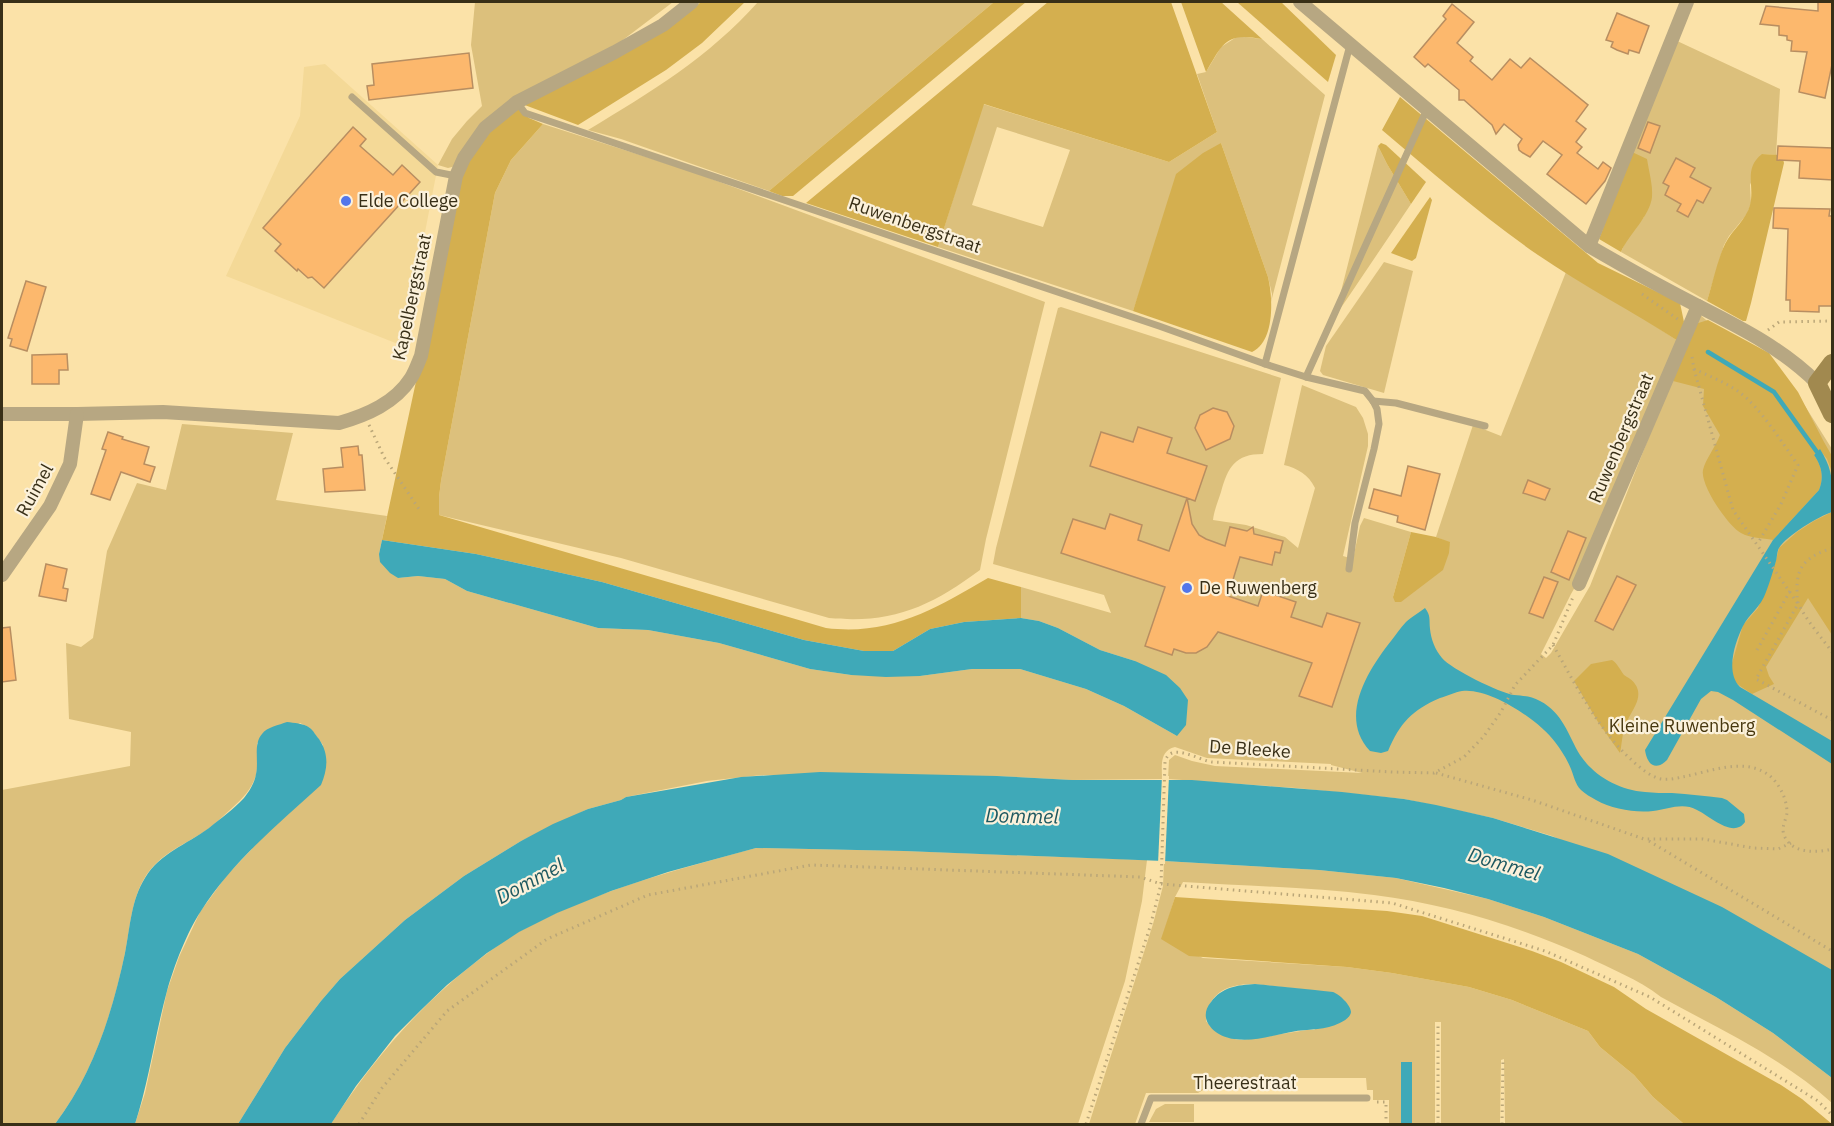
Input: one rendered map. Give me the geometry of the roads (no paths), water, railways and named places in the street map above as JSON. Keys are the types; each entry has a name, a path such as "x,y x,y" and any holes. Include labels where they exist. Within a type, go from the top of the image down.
{"street":[{"name":"Kapelbergstraat","path":"2,414 163,412 339,423 365,415 393,399 412,378 421,356 456,176 464,158 485,128 517,102 663,25 692,2"},
{"path":"1300,2 1589,246 1624,267 1758,337 1802,368 1816,383 1833,414"},
{"path":"1589,246 1687,2"},
{"name":"Ruwenbergstraat","path":"1578,584 1698,306"},
{"path":"1816,383 1833,363"},
{"name":"Ruimel","path":"2,575 50,506 70,464 77,414"}],"lane":[{"path":"1265,364 1350,45"},
{"path":"352,97 436,172 456,176"},
{"name":"Ruwenbergstraat","path":"517,102 525,113 1159,326 1265,364 1306,377 1365,391 1373,401"},
{"path":"1306,377 1427,109"},
{"path":"1373,401 1396,403 1485,426"},
{"path":"1349,569 1355,523 1379,424 1377,409 1373,401"},
{"name":"Theerestraat","path":"1141,1125 1151,1098 1367,1098"}],"water":[{"path":"1820,449 1828,464 1832,479 1832,512 1803,527 1779,548 1764,597 1740,633 1732,665 1735,681 1740,687 1832,741 1832,764 1733,700 1711,691 1701,699 1667,760 1663,764 1652,765 1645,750 1773,540 1819,490 1821,472 1814,455"},
{"path":"382,540 476,554 602,582 804,640 864,651 893,651 930,629 964,622 1021,618 1039,621 1058,628 1100,650 1135,661 1166,675 1180,688 1188,700 1186,725 1177,736 1124,706 1086,689 1020,669 972,669 920,676 851,675 810,669 719,643 648,630 598,628 467,591 445,579 418,576 398,578 380,562"},
{"path":"1425,608 1429,616 1432,640 1437,652 1447,663 1487,685 1514,695 1534,698 1548,706 1560,718 1586,763 1608,781 1635,791 1722,798 1744,814 1745,822 1740,827 1728,827 1686,806 1639,811 1624,810 1602,803 1579,788 1562,751 1538,724 1513,707 1486,694 1473,691 1457,692 1422,707 1402,725 1388,751 1381,753 1370,751 1361,738 1357,724 1360,694 1382,653 1400,629"},
{"path":"287,722 310,728 325,750 325,773 321,785 241,860 213,893 196,919 181,950 170,981 135,1124 55,1124 80,1085 99,1043 120,976 134,905 145,878 158,862 209,828 244,798 252,787 257,769 259,738 273,726"},
{"name":"Dommel","path":"820,772 1072,780 1192,780 1404,799 1493,818 1608,854 1722,907 1832,970 1832,1078 1773,1033 1716,997 1638,954 1544,917 1444,888 1396,878 1319,870 1164,861 756,848 668,872 611,891 557,913 519,932 487,953 447,985 395,1036 356,1086 331,1124 238,1124 285,1048 340,979 405,920 464,876 521,841 588,809 626,797 741,777"},
{"path":"1255,984 1333,992 1344,1000 1351,1012 1345,1020 1329,1027 1261,1038 1243,1040 1227,1038 1215,1031 1207,1021 1206,1015 1215,997 1230,988"},
{"path":"1401,1062 1412,1062 1412,1124 1401,1124"}],"waterway":[{"path":"1708,352 1774,392 1817,452"}],"place":[{"name":"Elde College","path":"346,201"},
{"name":"De Ruwenberg","path":"1187,588"}],"park label":[{"name":"Kleine Ruwenberg","path":"1682,726"}]}
